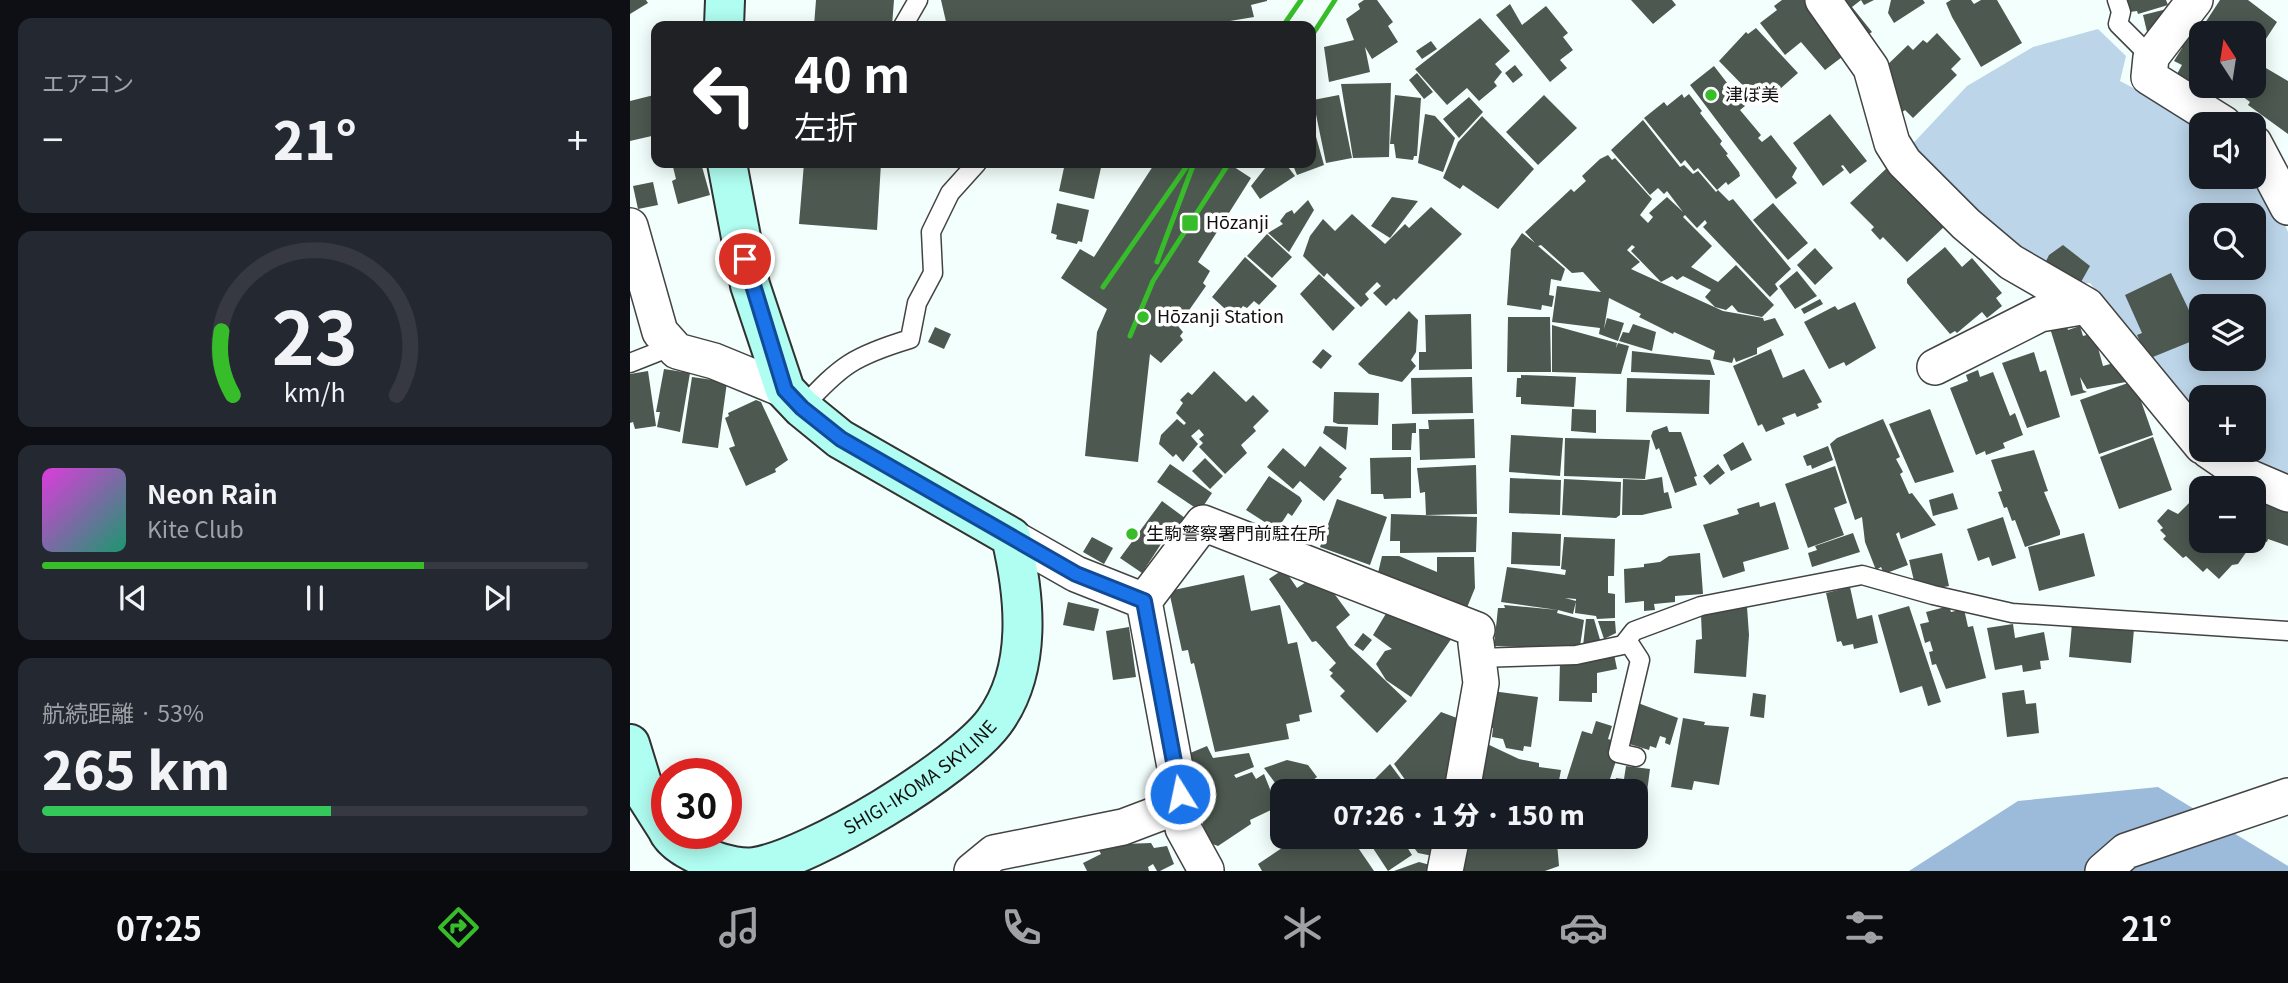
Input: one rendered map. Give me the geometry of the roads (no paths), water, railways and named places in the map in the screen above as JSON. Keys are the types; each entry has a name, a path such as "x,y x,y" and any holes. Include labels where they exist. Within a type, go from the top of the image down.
{"street":[{"path":"724,21 725,0"},
{"path":"1823,0 1871,68 1892,143 1904,162 1966,224 2011,262 2087,306 2189,430"},
{"path":"2195,0 2151,57 2149,77 2205,112"},
{"path":"2266,166 2288,207"},
{"path":"728,168 751,285 793,399"},
{"path":"630,226 660,332 677,351 714,361 793,399 841,439 1076,574 1144,601"},
{"path":"1935,367 2040,314 2087,306"},
{"path":"2225,462 2246,476 2288,494"},
{"path":"1206,870 1183,828 1180,794 1144,601 1203,523 1477,644 1481,682 1464,779"},
{"name":"SHIGI-IKOMA SKYLINE","path":"693,849 710,861 754,868 827,841 949,767 994,722 1012,687 1022,645 1022,584 1012,537"},
{"name":"SHIGI-IKOMA SKYLINE","path":"630,744 651,804"},
{"path":"972,871 994,853 1123,827 1160,813 1180,794"},
{"path":"2103,871 2126,851 2288,796"},
{"path":"1445,871 1449,849"}],"lane":[{"path":"906,21 918,0"},
{"path":"2117,0 2120,12 2118,24 2151,57"},
{"path":"793,399 863,354 910,339 917,303 933,273 931,232 950,193 972,168"},
{"path":"630,363 673,346"},
{"path":"1477,644 1576,655 1623,645 1634,631 1701,606 1862,575 1933,595 2012,612 2288,631"},
{"path":"1627,640 1640,660 1618,753 1636,757"}],"railway":[{"path":"1286,21 1301,0"},
{"path":"1316,29 1335,0"},
{"path":"1103,287 1186,168"},
{"path":"1157,262 1192,168"},
{"path":"1130,336 1153,281 1226,168"}],"place":[{"name":"津ぼ美","path":"1711,95"},
{"name":"Hōzanji","path":"1190,223"},
{"name":"Hōzanji Station","path":"1143,317"},
{"name":"生駒警察署門前駐在所","path":"1132,534"}]}
